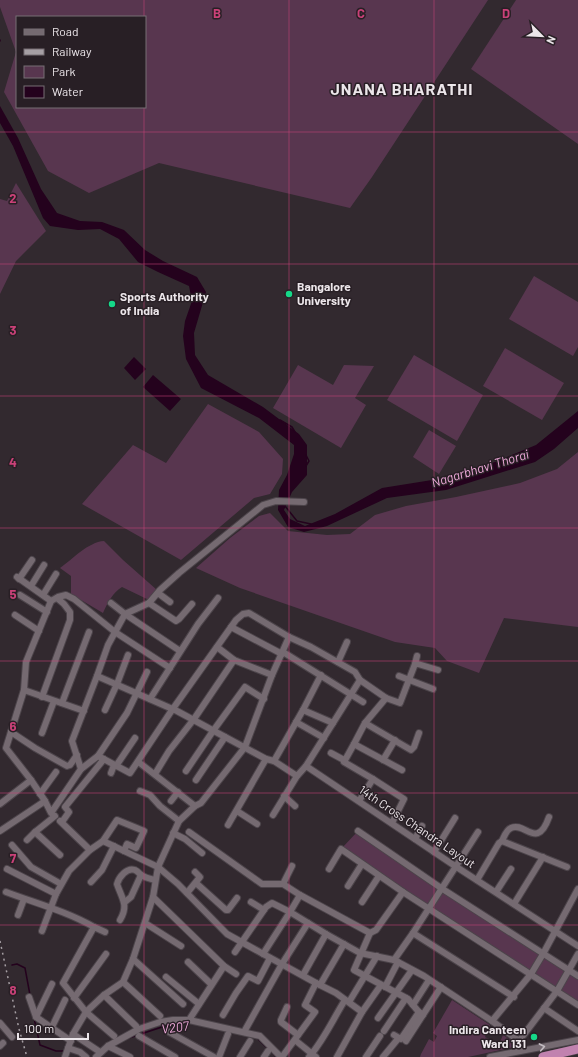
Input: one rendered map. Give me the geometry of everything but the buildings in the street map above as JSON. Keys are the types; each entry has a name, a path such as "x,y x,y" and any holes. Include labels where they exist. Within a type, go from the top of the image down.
{"highway":[{"path":"543,1057 578,1049"}],"street":[{"path":"81,769 72,741 108,645 125,614 149,603 179,573 263,505 276,501 304,502"},
{"path":"32,560 18,578 43,595 64,604 70,612 70,620 42,697"},
{"path":"31,586 44,565"},
{"path":"43,595 56,574"},
{"path":"158,593 170,602"},
{"path":"20,595 47,612"},
{"path":"6,748 24,690 26,662 54,599 66,595 74,599 115,632 170,668"},
{"path":"150,699 198,624 218,598"},
{"path":"111,603 180,651"},
{"path":"149,603 176,621 192,604"},
{"path":"101,758 130,773 172,710 239,616 243,614 249,613 289,637 338,662 355,672 360,680 386,698 400,703 417,656"},
{"path":"15,616 39,631"},
{"path":"231,627 321,675 363,702"},
{"path":"62,703 89,632"},
{"path":"65,1057 74,1034 86,1012 104,995 123,982 133,959 153,897 158,867 173,833 179,821 195,806 201,803 245,747 272,676 289,637"},
{"path":"338,662 347,642"},
{"path":"217,647 234,660 272,676"},
{"path":"104,710 117,684 128,655"},
{"path":"155,774 169,751 194,719 234,660"},
{"path":"415,664 438,670"},
{"path":"62,822 69,812 65,807 101,758 128,713 147,672"},
{"path":"274,761 321,675"},
{"path":"97,676 194,719 213,731 266,759 274,761 297,776"},
{"path":"399,676 433,689"},
{"path":"273,815 360,680"},
{"path":"186,771 244,687 264,699"},
{"path":"24,690 84,711"},
{"path":"344,760 365,723 386,698"},
{"path":"42,733 54,700"},
{"path":"303,710 333,723"},
{"path":"296,722 324,738"},
{"path":"365,723 411,750 414,747 419,733"},
{"path":"11,732 35,748 67,766 70,765 77,755"},
{"path":"196,780 225,737"},
{"path":"110,773 135,738"},
{"path":"383,760 395,740"},
{"path":"0,744 6,748 31,780 53,814 90,850"},
{"path":"354,744 402,770"},
{"path":"331,753 404,799 392,823"},
{"path":"27,840 53,814 81,769 101,758"},
{"path":"228,825 266,759"},
{"path":"141,764 195,806"},
{"name":"14th Cross Chandra Layout","path":"306,766 578,946"},
{"path":"40,794 56,772"},
{"path":"359,801 373,779"},
{"path":"0,804 31,780"},
{"path":"140,791 150,795 160,806 179,821"},
{"path":"171,801 178,792"},
{"path":"284,796 295,806"},
{"path":"0,831 45,801"},
{"path":"237,811 257,824"},
{"path":"477,880 507,831 512,827 517,827 530,833 539,832 546,825 549,817"},
{"path":"434,852 455,818"},
{"path":"42,931 56,894 69,871 90,850 102,841 117,820 144,831 136,848 127,844 124,851"},
{"path":"415,839 422,826"},
{"path":"358,830 396,861 441,888 578,976"},
{"path":"35,832 60,855"},
{"path":"189,832 262,884 283,884 300,895 370,933"},
{"path":"337,1057 362,1012 383,986 396,961 428,908 478,832"},
{"path":"173,833 182,837 202,853"},
{"path":"102,841 158,867 227,934 303,975 347,1001 362,1012"},
{"path":"502,841 567,868"},
{"path":"12,846 31,867 61,884"},
{"path":"91,882 102,870 114,846"},
{"path":"329,869 340,850 402,892 578,1005"},
{"path":"514,904 542,857"},
{"path":"348,886 362,864"},
{"path":"283,884 292,866"},
{"path":"7,869 56,894"},
{"path":"496,892 511,869"},
{"path":"120,920 124,912 125,902 117,884 121,875 130,870 134,870 141,875 155,880"},
{"path":"187,894 200,877 195,872"},
{"path":"125,902 131,897 141,875"},
{"path":"362,902 379,876"},
{"path":"196,883 226,910 228,910 237,898"},
{"path":"492,1021 514,997 531,974 578,889"},
{"path":"6,892 51,908 105,932"},
{"path":"402,892 376,930 370,933 360,953 354,970 406,998 421,1014"},
{"path":"263,954 300,895"},
{"path":"153,897 224,966 236,974"},
{"path":"18,915 24,899"},
{"path":"251,902 264,910"},
{"path":"235,952 264,910 272,903 308,922 360,953 396,961 412,970 441,987 492,1021 528,1050"},
{"path":"244,1032 282,964 308,922"},
{"path":"145,923 181,946"},
{"path":"94,927 63,983 86,1012 114,1036"},
{"path":"414,933 514,997"},
{"path":"303,975 326,934"},
{"path":"74,1034 98,1054 139,1029 160,1022 189,1020 244,1032 262,1038 281,1056 315,1012 305,1005 344,944"},
{"path":"74,998 106,954"},
{"path":"518,1041 557,991 578,954"},
{"path":"287,1007 281,1022 312,1056 333,1019 366,976 377,956"},
{"path":"223,1015 248,976 258,982 270,958"},
{"path":"133,959 182,1004"},
{"path":"188,962 212,984"},
{"path":"189,1020 224,966"},
{"path":"378,1018 412,970"},
{"path":"166,977 199,1004"},
{"path":"413,1005 429,980"},
{"path":"123,982 160,1016"},
{"path":"36,1017 52,984"},
{"path":"383,1057 396,1037 401,1039 441,987"},
{"path":"104,995 136,1026"},
{"path":"29,997 36,1017 51,1029 71,1041"},
{"path":"366,1057 406,998"},
{"path":"51,1029 65,1000"},
{"path":"544,1008 578,1031"},
{"path":"406,1042 421,1014"},
{"path":"0,1023 12,1037"},
{"path":"169,1032 214,1057"},
{"path":"219,1057 228,1034"},
{"path":"139,1036 176,1057"},
{"path":"490,1057 578,1040"},
{"path":"240,1057 250,1041"},
{"path":"110,1046 130,1057"},
{"path":"68,1048 80,1052 86,1057"},
{"path":"264,1057 268,1051"}],"green space":[{"path":"0,0 488,0 350,208 159,163 89,193 48,171 4,92 16,52 0,7"},
{"path":"516,0 578,0 578,144 471,69"},
{"path":"16,183 46,231 16,261 0,294 0,199 7,201"},
{"path":"534,276 578,302 578,347 573,356 509,319"},
{"path":"505,348 564,383 542,420 483,386"},
{"path":"414,355 483,395 457,441 387,400"},
{"path":"298,365 333,385 344,365 374,366 355,398 366,405 341,448 273,408"},
{"path":"208,404 259,432 283,459 282,474 270,494 254,498 181,560 82,504 133,445 166,463"},
{"path":"429,430 456,446 439,474 413,457"},
{"path":"578,452 578,627 504,618 479,673 447,661 435,648 395,642 240,588 196,568 230,538 259,516 270,513 288,531 327,535 350,534 375,515 406,506 520,483 557,469"},
{"path":"104,541 157,590 149,600 122,587 113,595 103,613 71,594 71,576 60,568 92,544"},
{"path":"358,831 578,976 578,1005 341,849"},
{"path":"452,1000 490,1025 485,1037 499,1044 503,1035 519,1046 468,1057 420,1057 429,1039 434,1042 437,1036 433,1033"}],"water":[{"name":"Nagarbhavi Thorai","path":"0,106 18,138 41,189 57,213 80,221 102,222 124,230 145,250 163,261 197,277 206,292 194,333 195,355 208,375 263,407 299,434 307,445 307,475 292,492 284,510 290,519 305,526 335,514 382,488 432,480 495,462 536,445 578,411 578,428 554,449 535,462 446,490 387,498 327,526 304,532 288,527 278,510 279,490 287,475 294,454 294,445 259,418 201,388 186,359 183,336 185,321 192,301 189,286 138,262 119,239 100,229 78,230 50,226 43,218 13,146 0,123"},
{"path":"134,357 146,369 135,380 124,368"},
{"path":"153,375 181,399 170,411 143,387"}],"waterway":[{"name":"Nagarbhavi Thorai","path":"280,420 292,427 295,432"},
{"name":"Nagarbhavi Thorai","path":"306,455 309,461 306,466"},
{"name":"Nagarbhavi Thorai","path":"285,506 297,521 311,524"},
{"name":"V207","path":"12,965 17,964 25,968 30,995"},
{"name":"V207","path":"34,1018 40,1045 56,1051 66,1051"},
{"name":"V207","path":"126,1039 165,1026 188,1023"},
{"name":"V207","path":"256,1037 268,1049"},
{"name":"V207","path":"271,1051 276,1057"}],"railway":[{"path":"0,941 19,1029 27,1057"}],"place":[{"name":"Bangalore University","path":"289,294"},
{"name":"Sports Authority of India","path":"112,304"},
{"name":"Indira Canteen Ward 131","path":"534,1037"}],"district":[{"name":"JNANA BHARATHI","path":"402,89"}]}
